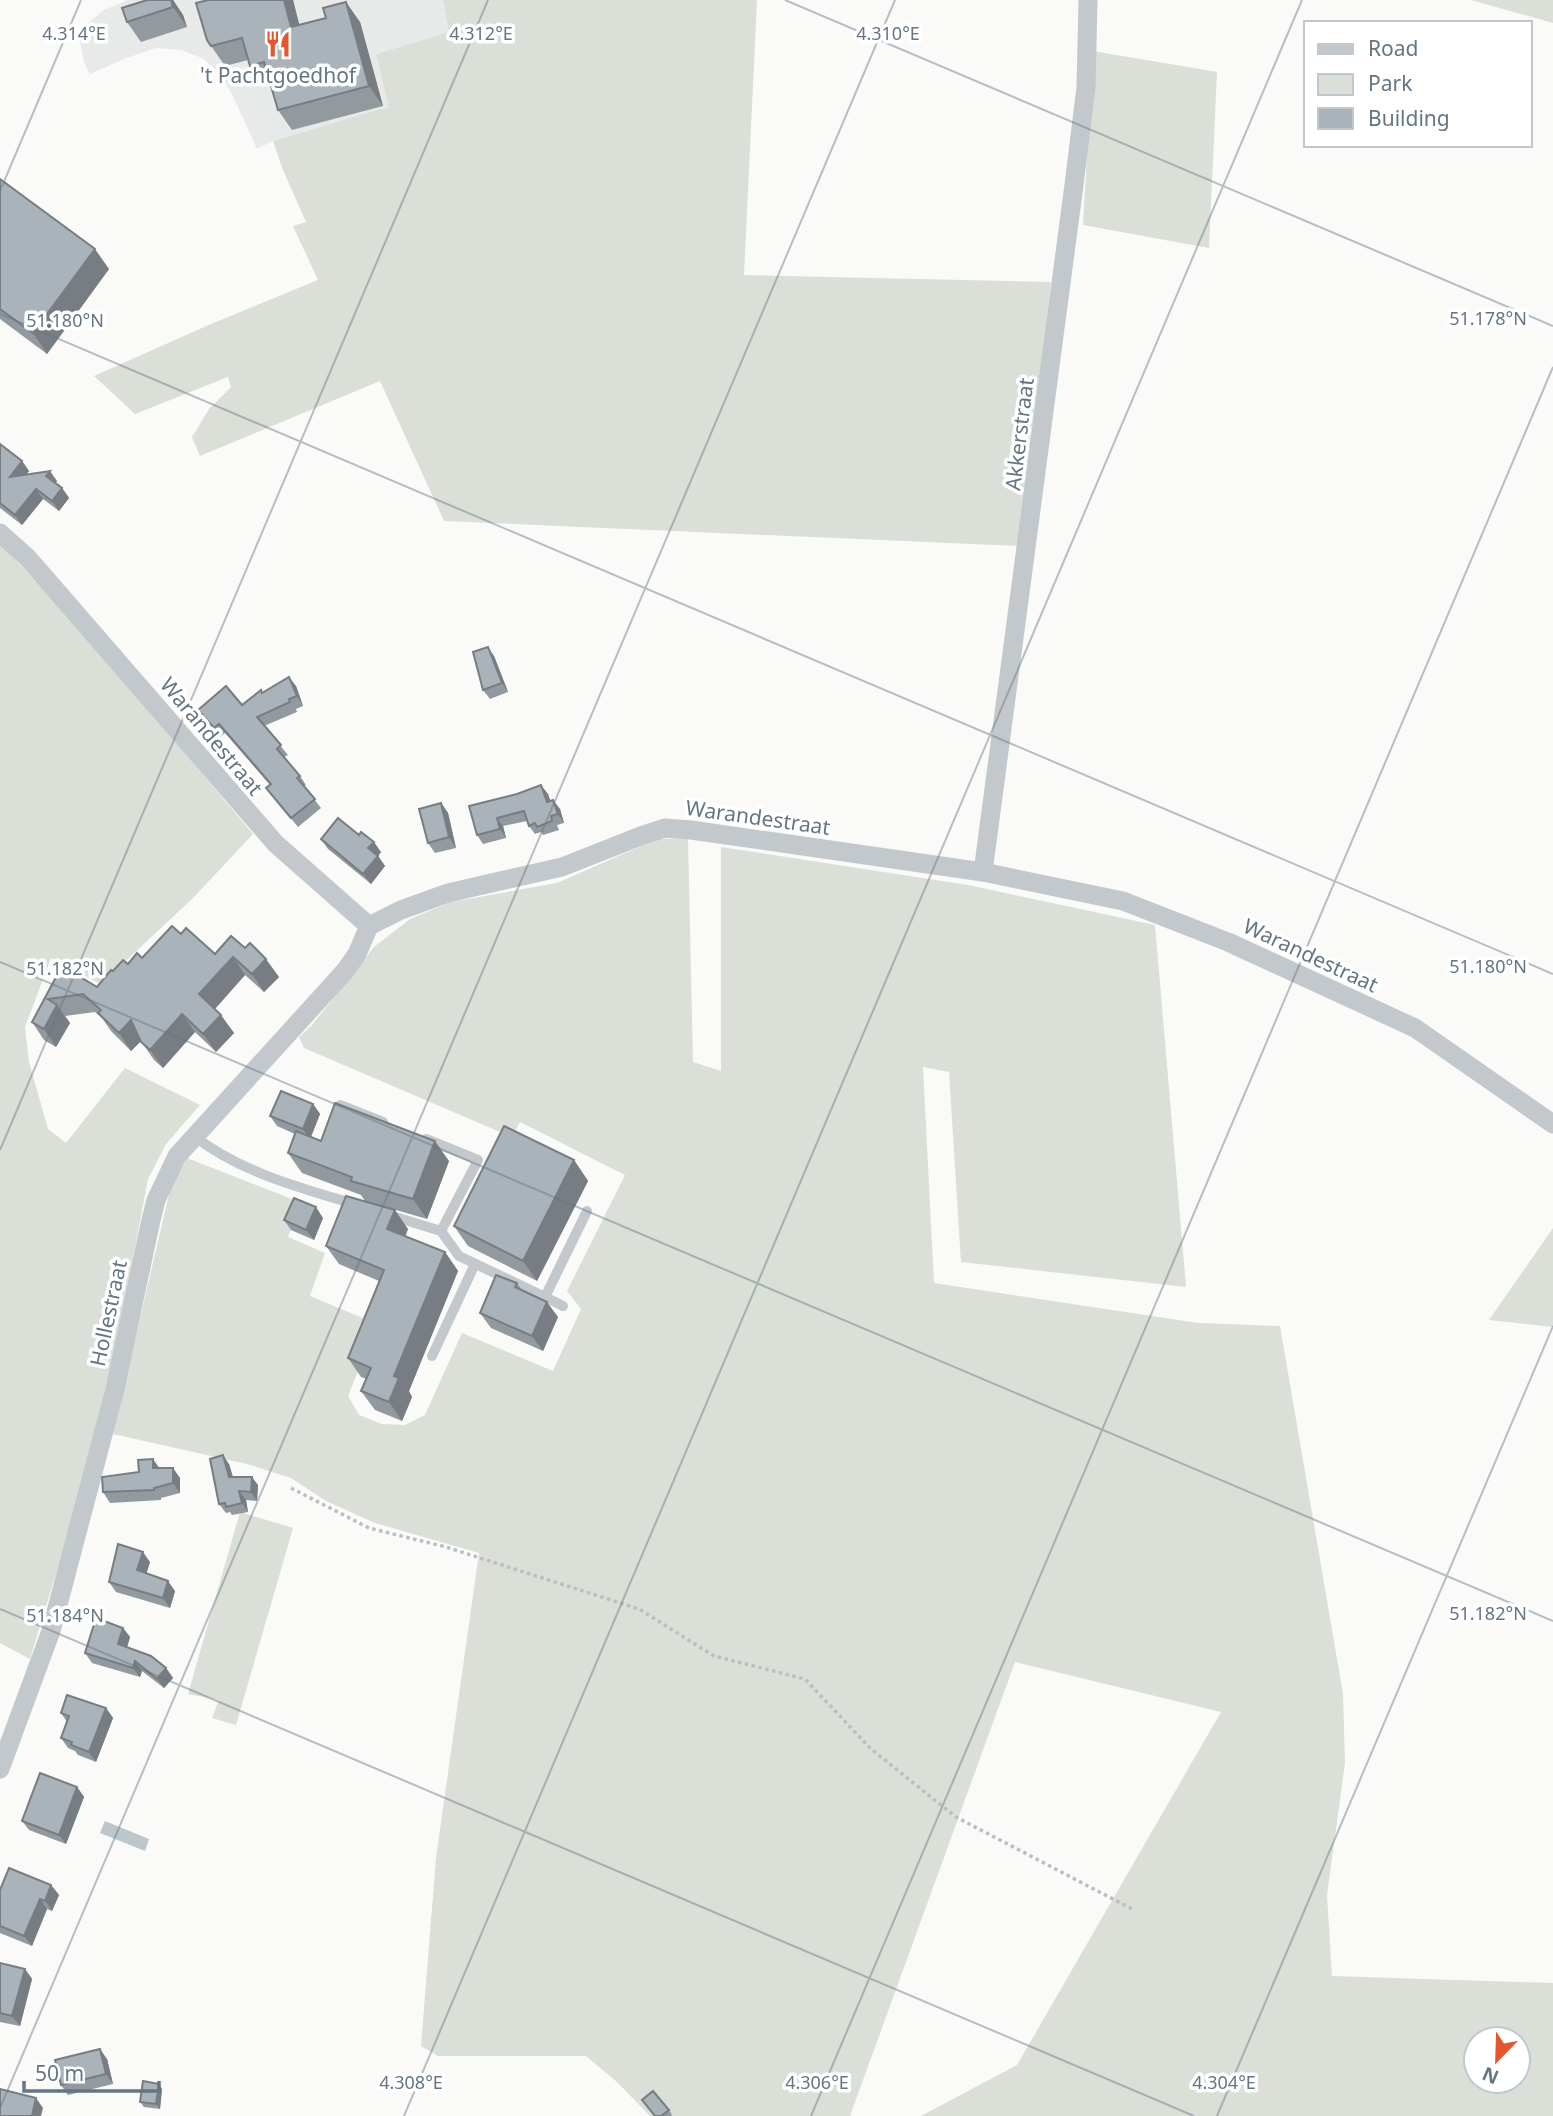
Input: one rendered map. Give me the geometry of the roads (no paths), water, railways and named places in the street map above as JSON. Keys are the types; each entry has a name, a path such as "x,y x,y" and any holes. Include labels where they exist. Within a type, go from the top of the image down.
{"street":[{"name":"Akkerstraat","path":"983,872 1028,547 1080,136 1086,86 1088,0"},
{"name":"Warandestraat","path":"0,533 27,557 276,844 369,926 401,910 448,893 562,866 664,828 983,872 1123,901 1252,952 1415,1028 1553,1124"},
{"name":"Hollestraat","path":"0,1769 51,1631 115,1389 156,1200 177,1156 345,971 357,954 369,926"}],"lane":[{"path":"331,1128 340,1105 390,1125"},
{"path":"415,1135 478,1160 441,1231"},
{"path":"194,1136 213,1151 242,1166 364,1207"},
{"path":"377,1211 441,1231 459,1256 563,1306"},
{"path":"545,1297 587,1211"},
{"path":"432,1356 475,1264"}],"place":[{"name":"'t Pachtgoedhof","path":"278,44"}]}
